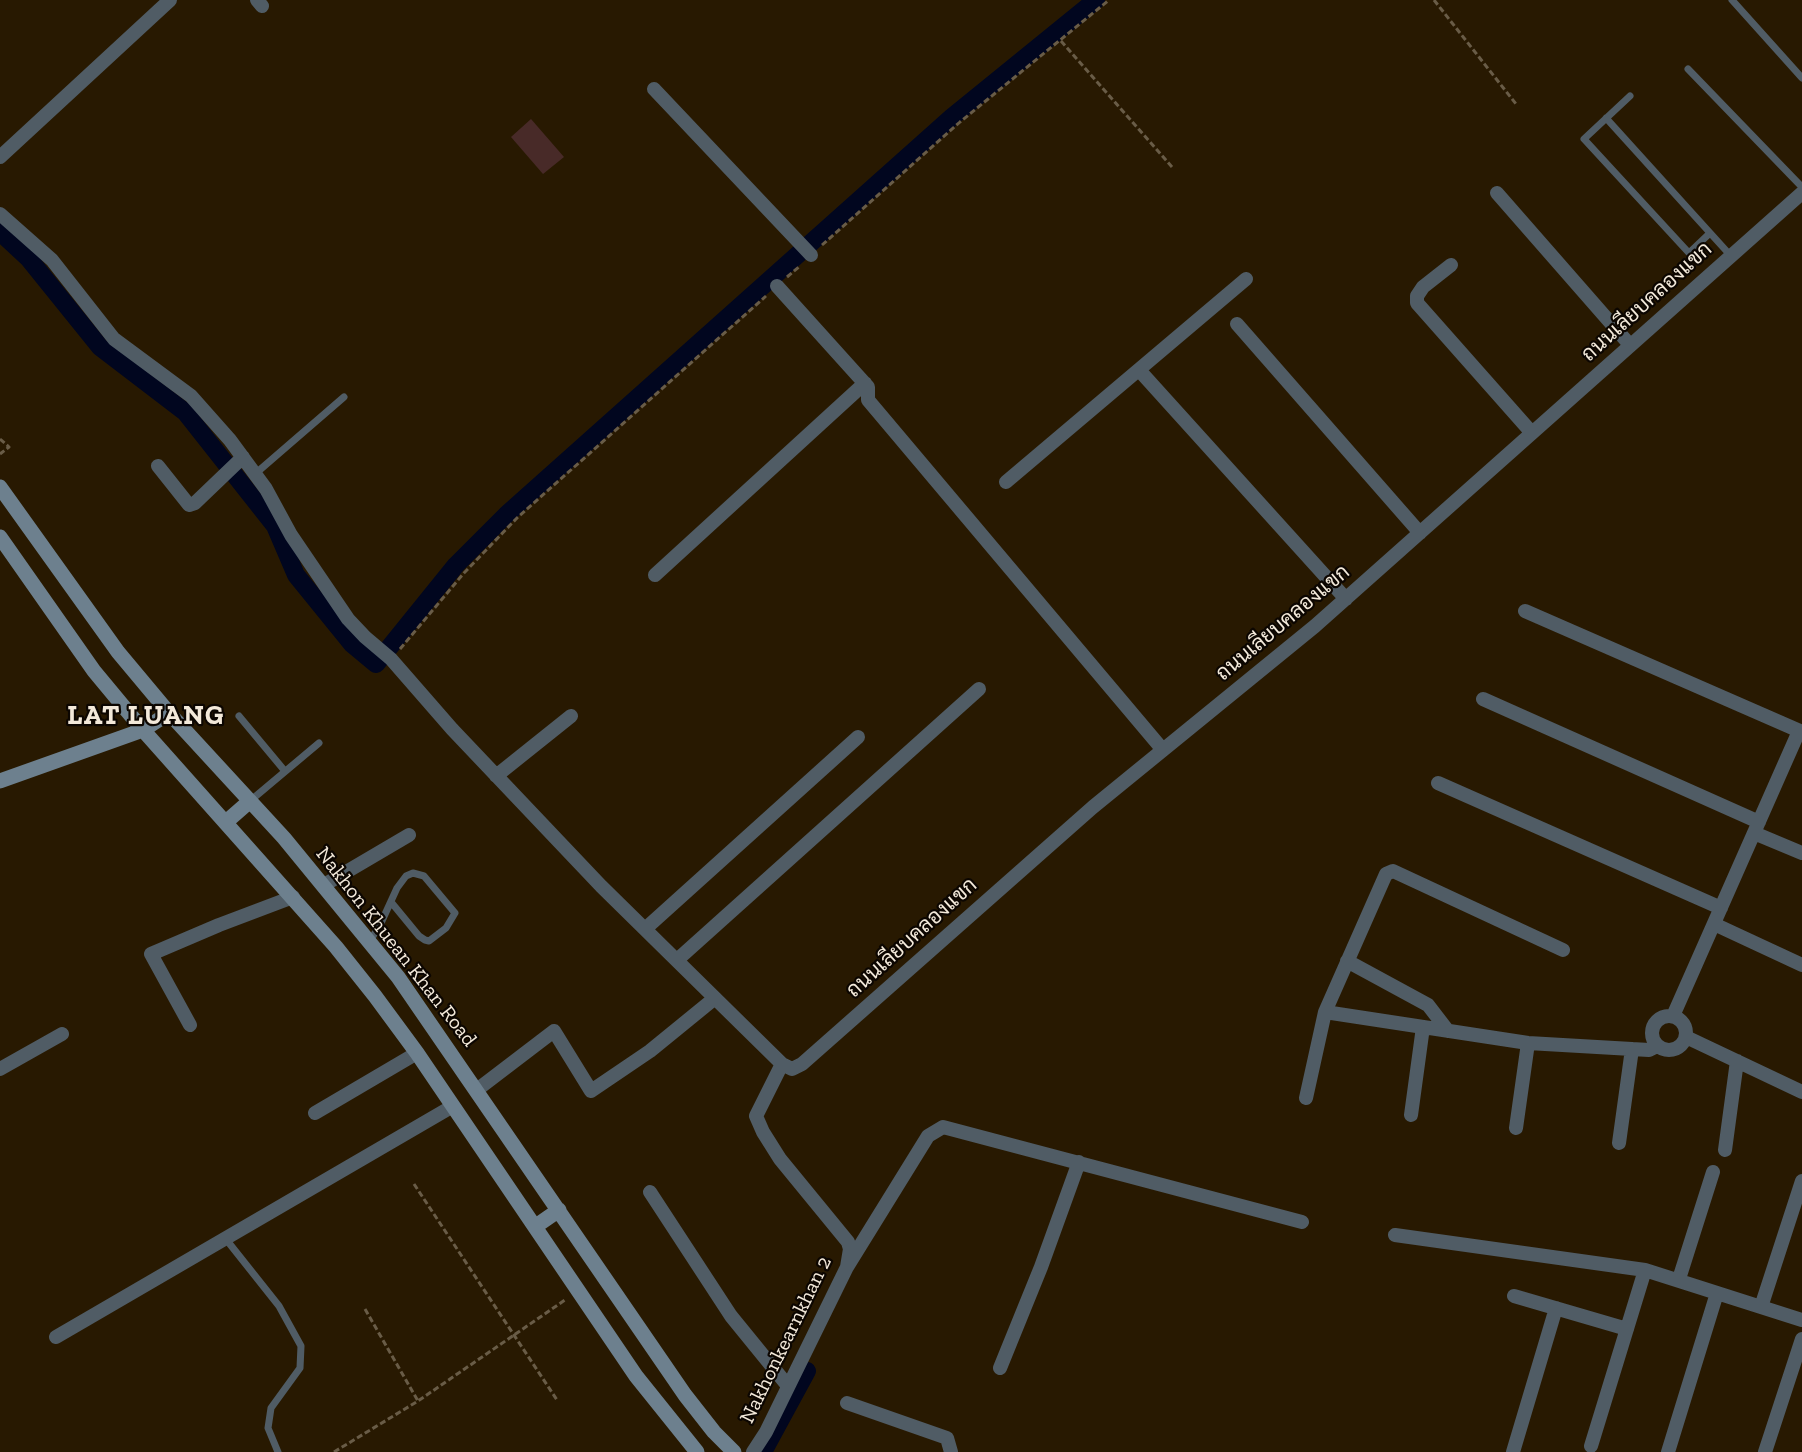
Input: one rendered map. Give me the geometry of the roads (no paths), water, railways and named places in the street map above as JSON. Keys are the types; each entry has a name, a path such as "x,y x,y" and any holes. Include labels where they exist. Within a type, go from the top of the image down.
{"main road":[{"name":"Nakhon Khuean Khan Road","path":"0,487 118,652 169,713 324,885 370,941 478,1089 685,1395 729,1447"},
{"path":"0,537 94,671 143,730 293,897 375,996 536,1226 636,1376 697,1452"},
{"path":"0,781 143,730 169,713"},
{"path":"226,822 250,801"},
{"path":"536,1226 560,1210"}],"street":[{"path":"0,157 170,0"},
{"path":"654,89 806,249"},
{"path":"1497,193 1630,345"},
{"name":"ถนนเลียบคลองแขก","path":"782,1064 792,1069 802,1064 1093,807 1346,599 1802,193"},
{"path":"0,214 52,260 114,339 191,396 239,461 255,474 291,535 348,619 391,659 496,776 645,929 782,1064"},
{"path":"1451,265 1423,287 1417,296 1417,303 1532,434"},
{"path":"1006,482 1246,279"},
{"path":"777,286 865,383 868,387 868,400 1162,750"},
{"path":"1237,324 1420,533"},
{"path":"1139,370 1346,599"},
{"path":"655,575 865,383"},
{"path":"158,466 189,505 195,503 239,461"},
{"path":"1525,611 1801,732 1673,1016"},
{"path":"677,960 979,689"},
{"path":"1483,699 1756,828 1802,853"},
{"path":"496,776 572,716"},
{"path":"645,929 858,737"},
{"path":"1437,783 1721,908"},
{"path":"324,885 409,835"},
{"path":"1306,1098 1325,1012 1380,881 1386,874 1393,871 1563,950"},
{"path":"190,1025 151,954 293,897"},
{"path":"1714,924 1802,965"},
{"path":"1347,961 1428,1005 1448,1031"},
{"path":"478,1089 554,1031 591,1091 650,1051 715,998"},
{"path":"1325,1012 1528,1043 1649,1050 1657,1046"},
{"path":"1673,1016 1685,1026 1686,1037 1675,1050 1668,1051 1657,1046 1652,1036 1654,1024 1662,1017 1673,1016"},
{"path":"1411,1115 1423,1027"},
{"path":"0,1069 62,1034"},
{"path":"1686,1037 1802,1092"},
{"path":"1516,1128 1528,1043"},
{"path":"1619,1143 1632,1049"},
{"path":"315,1113 417,1053"},
{"path":"1725,1150 1737,1061"},
{"name":"Nakhonkearnkhan 2","path":"753,1452 847,1267 850,1249 848,1242 780,1158 756,1116 782,1064"},
{"path":"56,1337 453,1106"},
{"path":"847,1267 928,1136 943,1126 1302,1222"},
{"path":"1000,1368 1041,1267 1079,1162"},
{"path":"1679,1279 1713,1172"},
{"path":"1761,1307 1802,1181"},
{"path":"650,1192 731,1316 788,1386"},
{"path":"1395,1236 1645,1270 1802,1320"},
{"path":"1590,1446 1645,1270"},
{"path":"1668,1452 1717,1293"},
{"path":"1514,1296 1627,1329"},
{"path":"1513,1452 1556,1308"},
{"path":"1765,1452 1802,1339"},
{"path":"847,1403 947,1438 951,1452"}],"lane":[{"path":"1732,0 1802,78"},
{"path":"1688,69 1802,187"},
{"path":"1630,96 1584,139 1689,253 1710,233"},
{"path":"1606,118 1731,256"},
{"path":"255,474 344,397"},
{"path":"238,716 284,770"},
{"path":"250,801 284,770 319,743"},
{"path":"370,941 396,888 406,876 413,873 424,876 455,913 446,928 429,940 425,940 419,936 391,902"},
{"path":"225,1238 279,1306 301,1346 300,1368 271,1408 268,1428 278,1452"}],"waterway":[{"path":"0,232 29,259 100,347 185,412 275,526 296,575 352,644 376,664 456,565 506,515 952,117 1096,0"},
{"path":"763,1452 807,1371"}],"district":[{"name":"LAT LUANG","path":"146,716"}]}
